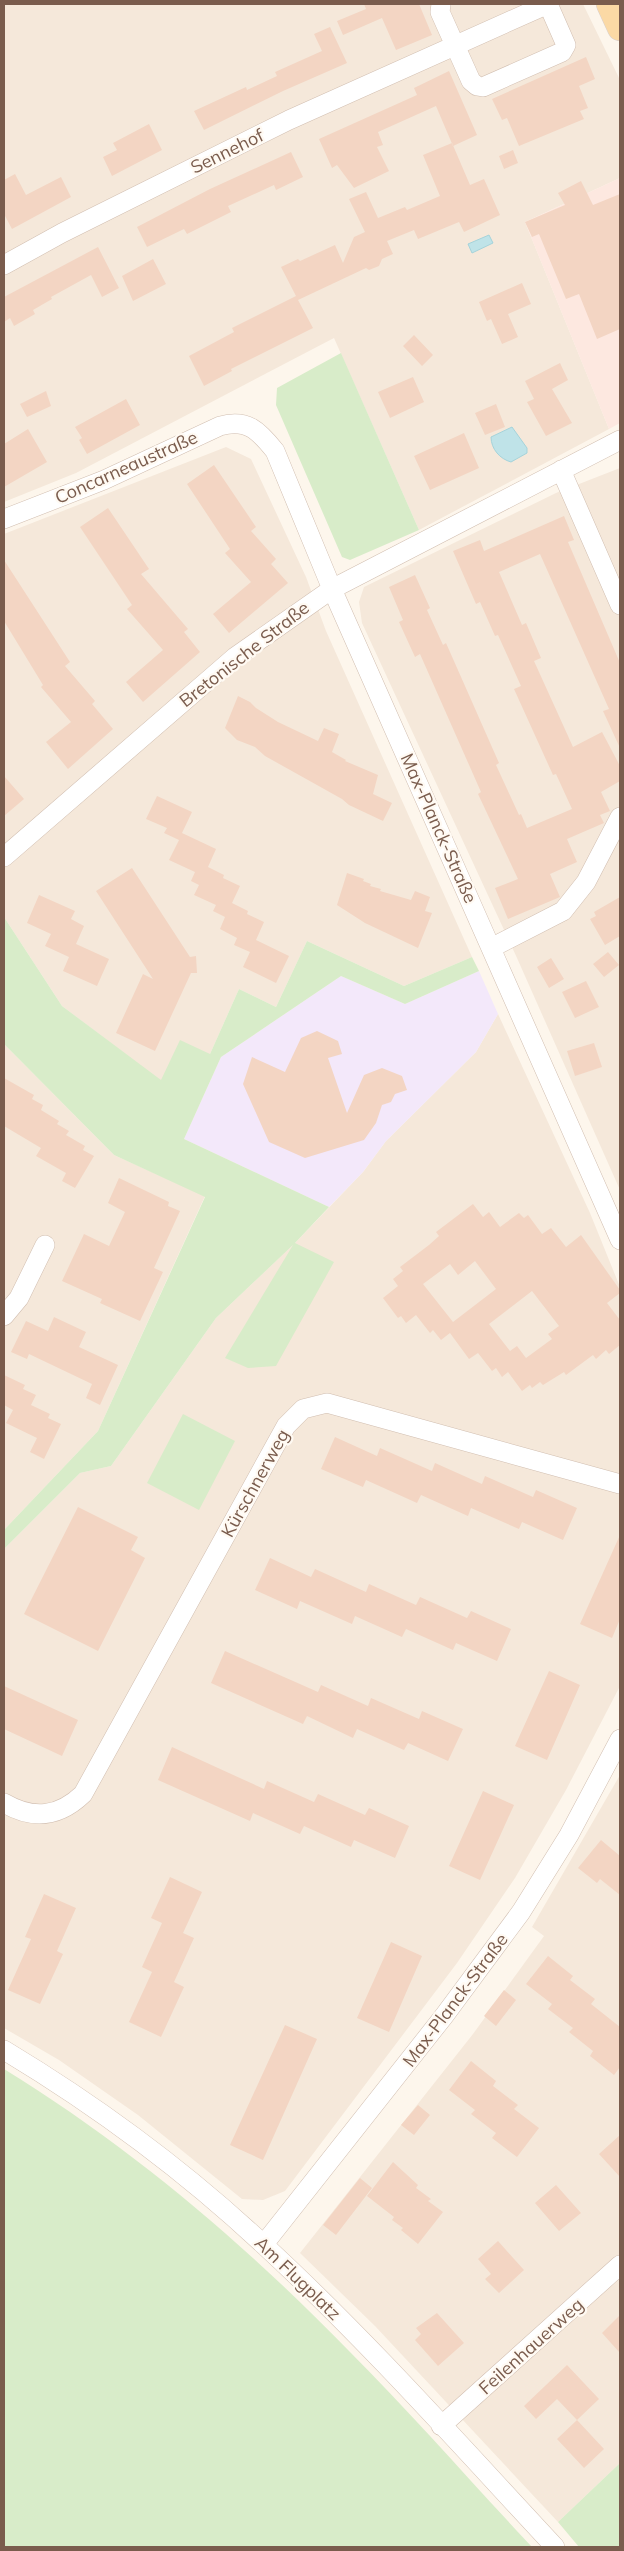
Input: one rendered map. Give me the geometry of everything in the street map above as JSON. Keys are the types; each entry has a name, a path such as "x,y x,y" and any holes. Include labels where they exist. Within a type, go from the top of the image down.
{"main road":[{"path":"609,4 620,28"}],"street":[{"name":"Sennehof","path":"4,265 274,128 454,46 548,4 565,38 566,46 562,52 483,87 477,86 471,81 454,46 440,12 441,4"},
{"name":"Concarneaustraße","path":"4,519 104,480 220,426 234,421 248,426"},
{"name":"Max-Planck-Straße","path":"248,426 262,433 276,451 332,589 620,1239"},
{"name":"Bretonische Straße","path":"4,857 235,657 286,619 332,589 620,440"},
{"path":"561,470 620,605"},
{"path":"491,948 563,911 586,882 620,817"},
{"path":"4,1316 19,1298 46,1245"},
{"name":"Kürschnerweg","path":"4,1803 26,1813 55,1812 71,1806 83,1794 92,1781 286,1426 303,1409 327,1403 620,1484"},
{"name":"Max-Planck-Straße","path":"264,2244 444,2016 520,1912 560,1850 620,1739"},
{"name":"Am Flugplatz","path":"4,2050 128,2132 264,2244 344,2322 555,2547"},
{"name":"Feilenhauerweg","path":"441,2426 620,2265"}],"shaded area":[{"path":"4,4 583,4 620,80 620,178 525,222 609,429 419,530 334,338 76,473 4,502"},
{"path":"620,178 620,423 609,429 525,222"},
{"path":"226,447 251,459 306,577 326,631 472,957 404,986 307,941 276,1007 239,989 210,1054 161,1081 62,1006 4,917 4,534"},
{"path":"620,468 620,1190 517,958 362,623 359,602 364,587 556,493"},
{"path":"479,971 498,1014 476,1052 386,1141 363,1172 329,1207 184,1139 221,1057 341,976 405,1004"},
{"path":"498,1014 590,1213 620,1287 620,1686 566,1790 515,1878 457,1963 285,2191 263,2200 242,2199 138,2115 59,2060 4,2028 4,1549 80,1473 111,1466 216,1318 295,1243 363,1172 386,1141 476,1052"},
{"path":"4,1044 114,1155 205,1196 98,1431 4,1530"},
{"path":"620,1775 620,2463 558,2522 375,2326 300,2253 473,2034 544,1936 532,1927"}],"green space":[{"path":"341,353 419,530 350,560 342,557 276,405 277,388"},
{"path":"4,917 62,1006 161,1080 180,1040 210,1054 239,989 276,1007 307,941 404,986 472,957 479,971 405,1004 341,976 221,1057 184,1139 329,1207 295,1243 334,1262 276,1366 248,1368 225,1358 293,1245 216,1318 111,1466 80,1473 4,1549 4,1530 98,1431 205,1197 114,1155 4,1044"},
{"path":"183,1414 235,1441 199,1510 147,1483"},
{"path":"4,2069 51,2099 142,2164 228,2235 310,2311 419,2424 532,2547 4,2547"},
{"path":"620,2463 620,2547 579,2547 558,2522"}],"water":[{"path":"489,235 493,243 472,253 468,244"},
{"path":"512,427 527,448 527,453 511,462 503,459 497,453 491,437"}],"building":[{"path":"364,4 419,4 432,35 396,50 382,18 343,35 337,21 366,9"},
{"path":"330,27 347,63 283,91 204,130 194,111 246,87 247,90 277,76 275,72 322,51 314,34"},
{"path":"586,57 595,79 579,86 588,108 580,111 584,119 519,146 507,118 502,120 492,99"},
{"path":"449,71 477,135 453,146 436,106 378,132 383,145 377,147 389,171 354,188 337,165 332,168 319,139 417,95 414,88"},
{"path":"149,124 162,150 112,176 103,157 117,150 113,143"},
{"path":"452,143 470,185 484,179 500,215 464,232 459,222 418,239 414,230 387,241 393,254 382,259 379,266 369,270 366,268 298,300 313,328 231,369 232,371 204,386 189,356 234,332 232,328 296,296 281,267 298,259 300,261 335,245 343,263 354,237 365,232 349,199 366,192 378,218 405,207 407,210 440,196 423,155"},
{"path":"513,150 518,163 504,169 499,156"},
{"path":"291,152 303,177 276,190 274,185 228,206 231,212 187,234 184,229 147,247 137,227 210,189"},
{"path":"15,174 26,195 61,177 71,197 12,229 4,214 4,180"},
{"path":"581,181 593,205 620,194 620,329 597,339 579,294 566,299 539,234 532,237 525,222 565,205 558,193"},
{"path":"98,247 119,288 102,297 91,275 51,297 52,299 33,310 35,314 14,326 10,318 4,322 4,297"},
{"path":"153,259 166,284 133,301 122,276"},
{"path":"522,283 531,304 508,314 518,337 502,344 491,319 487,321 479,302"},
{"path":"414,335 433,355 422,366 403,346"},
{"path":"560,363 568,380 552,389 572,423 546,436 527,402 534,399 525,381"},
{"path":"413,377 424,402 390,418 378,392"},
{"path":"46,391 51,406 27,417 20,404"},
{"path":"126,399 140,425 87,454 79,440 82,438 75,427"},
{"path":"496,404 505,427 485,435 475,413"},
{"path":"28,429 47,462 4,487 4,444"},
{"path":"464,433 479,468 430,490 414,456"},
{"path":"214,465 256,527 251,531 276,559 271,564 288,583 229,633 213,614 251,582 225,553 230,549 187,484"},
{"path":"108,508 149,569 141,574 188,629 184,632 200,652 143,702 126,682 163,650 127,609 132,605 80,527"},
{"path":"564,516 574,540 568,542 620,663 620,748 603,711 609,709 540,554 499,572 522,625 526,623 541,658 534,661 573,747 602,732 620,766 620,781 601,792 610,811 600,815 604,823 567,839 577,862 550,874 560,897 508,919 495,888 518,879 478,794 481,792 420,654 415,657 399,622 403,620 389,587 415,575 430,608 427,610 443,645 446,643 499,763 496,765 527,828 572,809 556,774 553,775 514,689 521,686 498,635 495,636 480,602 476,604 453,551 480,540 484,551"},
{"path":"4,560 70,662 65,666 95,701 92,704 113,729 68,769 46,742 71,722 41,687 43,685 4,621"},
{"path":"238,696 250,702 278,722 318,741 324,728 339,734 332,752 345,761 378,775 373,794 392,803 383,821 349,805 342,799 265,756 255,747 237,740 225,728"},
{"path":"4,776 24,799 4,816"},
{"path":"157,796 192,812 182,833 216,849 208,867 224,875 223,878 240,886 232,903 248,911 247,914 264,922 256,940 289,956 276,983 243,967 250,952 234,945 237,938 220,929 225,917 213,911 216,905 194,895 199,885 191,881 195,872 169,860 179,840 164,833 167,828 146,819"},
{"path":"132,868 190,957 196,956 197,973 191,973 155,1051 116,1033 143,974 153,979 96,891"},
{"path":"347,873 364,879 363,881 371,884 370,886 381,889 380,891 411,900 415,891 430,897 425,911 432,913 418,948 365,923 337,905"},
{"path":"39,895 75,911 71,919 84,926 76,944 109,959 97,986 63,971 69,957 45,946 51,934 27,923"},
{"path":"620,897 620,936 605,945 590,919 596,916 594,912"},
{"path":"608,952 619,965 604,977 593,964"},
{"path":"551,958 564,979 549,988 537,967"},
{"path":"586,981 599,1007 575,1018 562,992"},
{"path":"317,1031 338,1041 342,1054 328,1058 347,1113 364,1075 382,1068 402,1076 407,1090 395,1094 391,1102 382,1105 376,1123 364,1140 305,1158 269,1142 243,1084 252,1057 285,1072 301,1038"},
{"path":"594,1043 602,1067 575,1076 567,1051"},
{"path":"4,1078 34,1095 32,1099 43,1105 41,1110 59,1121 57,1124 69,1131 66,1135 85,1146 83,1150 94,1156 75,1188 62,1181 66,1173 36,1156 41,1148 4,1126"},
{"path":"119,1178 169,1202 168,1206 180,1211 154,1268 163,1272 140,1321 100,1303 102,1299 62,1281 84,1234 109,1246 125,1212 108,1203"},
{"path":"473,1204 483,1217 489,1212 500,1227 519,1213 524,1218 528,1215 542,1234 551,1228 566,1247 581,1235 620,1290 620,1293 607,1303 620,1320 620,1345 609,1354 606,1350 596,1359 593,1355 566,1375 564,1372 543,1385 540,1382 532,1388 530,1385 522,1391 508,1372 502,1377 496,1368 492,1371 478,1353 469,1359 450,1333 441,1340 433,1330 430,1333 416,1315 406,1323 401,1316 398,1318 383,1298 398,1286 393,1279 403,1271 400,1267 439,1236 436,1232","holes":["475,1261 496,1289 453,1322 423,1284 450,1264 458,1275","532,1291 559,1326 548,1334 552,1339 526,1358 517,1346 510,1351 489,1324"]},
{"path":"54,1317 86,1332 79,1347 118,1365 100,1405 86,1398 92,1384 29,1354 27,1359 11,1352 26,1321 48,1331"},
{"path":"4,1375 25,1385 23,1389 36,1395 31,1405 50,1414 48,1418 61,1424 44,1459 30,1452 37,1438 6,1423 13,1410 4,1405"},
{"path":"335,1437 377,1456 380,1448 432,1471 435,1463 482,1484 485,1476 533,1497 536,1490 577,1508 563,1540 522,1522 519,1529 471,1508 468,1516 421,1495 417,1503 366,1480 363,1487 321,1469"},
{"path":"78,1507 138,1537 131,1550 145,1558 98,1651 24,1614"},
{"path":"620,1535 620,1619 612,1638 580,1624"},
{"path":"270,1558 311,1577 315,1569 366,1592 369,1584 416,1605 420,1597 467,1618 471,1611 511,1629 497,1661 456,1643 453,1650 406,1629 402,1637 355,1616 352,1624 300,1601 297,1609 255,1590"},
{"path":"225,1651 318,1692 321,1685 368,1706 371,1698 419,1719 422,1711 463,1729 448,1761 408,1743 404,1750 357,1729 353,1738 307,1716 303,1724 211,1683"},
{"path":"549,1671 580,1685 547,1760 515,1746"},
{"path":"4,1686 78,1720 62,1756 4,1729"},
{"path":"172,1747 264,1789 267,1781 314,1802 318,1794 365,1815 369,1808 409,1826 395,1858 354,1840 351,1847 304,1826 300,1834 253,1813 250,1821 158,1780"},
{"path":"483,1791 514,1805 480,1880 449,1866"},
{"path":"601,1840 620,1856 620,1895 600,1879 597,1883 578,1868"},
{"path":"170,1877 202,1892 183,1933 194,1938 174,1982 184,1987 161,2037 129,2022 152,1972 142,1967 162,1923 151,1918"},
{"path":"44,1894 76,1908 57,1951 63,1954 40,2004 8,1990 31,1939 25,1937"},
{"path":"391,1942 422,1956 389,2032 357,2018"},
{"path":"548,1956 573,1976 570,1980 595,1999 591,2004 620,2027 620,2067 614,2075 590,2056 593,2051 569,2032 573,2028 548,2009 552,2004 526,1984"},
{"path":"504,1990 516,2000 496,2026 484,2016"},
{"path":"285,2025 317,2039 263,2160 230,2145"},
{"path":"471,2061 496,2081 493,2086 518,2105 514,2109 539,2128 517,2157 492,2138 496,2133 471,2114 475,2110 449,2090"},
{"path":"418,2105 430,2115 414,2135 401,2125"},
{"path":"620,2135 620,2177 599,2154"},
{"path":"393,2162 418,2185 416,2188 431,2199 428,2201 443,2212 418,2244 401,2230 403,2228 392,2220 394,2217 367,2196"},
{"path":"360,2178 372,2188 336,2235 323,2225"},
{"path":"556,2185 581,2213 559,2231 535,2203"},
{"path":"498,2241 524,2270 499,2293 485,2279 491,2274 478,2259"},
{"path":"437,2313 464,2343 438,2366 415,2340 421,2334 416,2328"},
{"path":"620,2315 620,2353 602,2333"},
{"path":"567,2365 599,2399 577,2420 557,2399 536,2419 524,2406"},
{"path":"577,2420 604,2449 584,2468 557,2439"}]}
